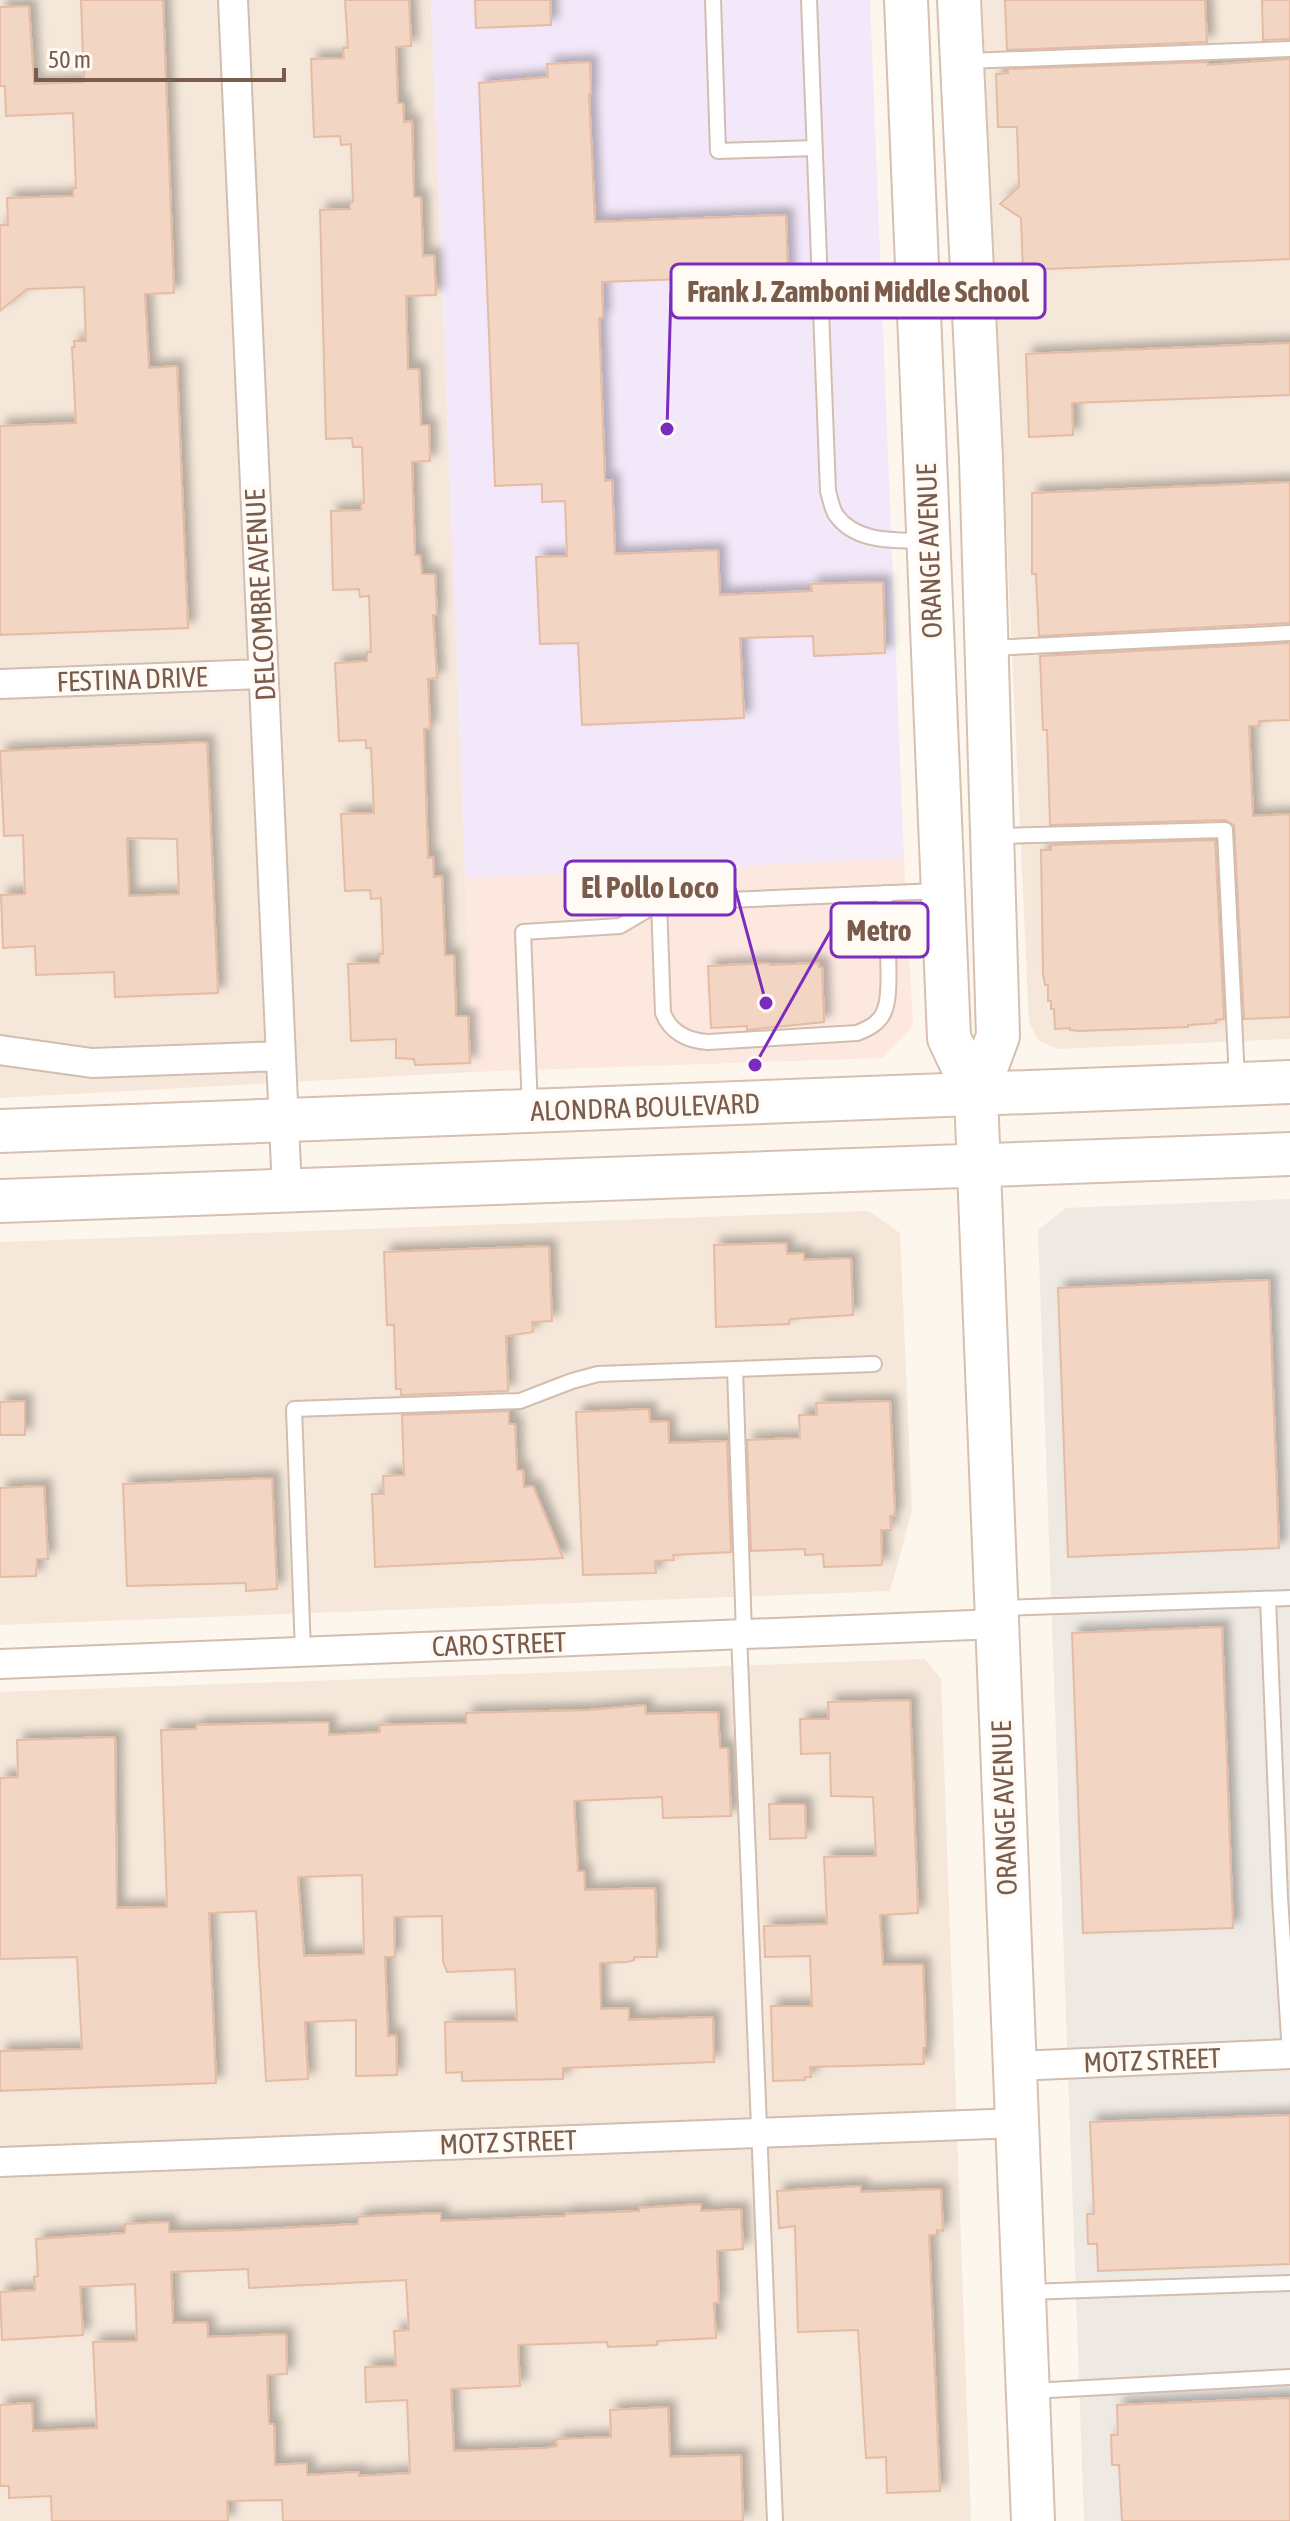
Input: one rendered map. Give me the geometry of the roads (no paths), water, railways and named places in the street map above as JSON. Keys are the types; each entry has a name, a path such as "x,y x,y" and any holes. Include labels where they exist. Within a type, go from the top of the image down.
{"street":[{"name":"DELCOMBRE AVENUE","path":"233,0 287,1190"},
{"name":"ORANGE AVENUE","path":"906,0 949,1038 976,1095"},
{"name":"ORANGE AVENUE","path":"959,0 980,443 998,1036 976,1095 1033,2521"},
{"name":"FESTINA DRIVE","path":"0,684 263,674"},
{"path":"0,1050 92,1063 281,1056"},
{"name":"ALONDRA BOULEVARD","path":"0,1131 1290,1082"},
{"path":"0,1201 1290,1154"},
{"name":"CARO STREET","path":"0,1664 742,1634 997,1616"},
{"name":"MOTZ STREET","path":"1015,2066 1290,2054"},
{"name":"MOTZ STREET","path":"0,2162 1017,2123"}],"lane":[{"path":"713,0 718,151 815,148"},
{"path":"809,0 828,491 836,515 852,528 874,539 928,541"},
{"path":"962,61 1290,49"},
{"path":"986,648 1290,633"},
{"path":"992,836 1225,830 1237,1084"},
{"path":"531,1112 523,932 620,926 659,903 943,891"},
{"path":"659,903 663,1013 666,1021 684,1037 695,1042 708,1042 857,1033 871,1028 881,1018 888,995 884,893"},
{"path":"303,1652 294,1409 520,1401 598,1374 874,1364"},
{"path":"735,1369 759,2133 775,2521"},
{"path":"997,1616 1290,1598"},
{"path":"1268,1599 1280,1897 1290,2054"},
{"path":"1024,2292 1290,2283"},
{"path":"1027,2391 1290,2377"}],"place":[{"name":"Frank J. Zamboni Middle School","path":"667,429"},
{"name":"El Pollo Loco","path":"766,1003"},
{"name":"Metro","path":"755,1065"}]}
